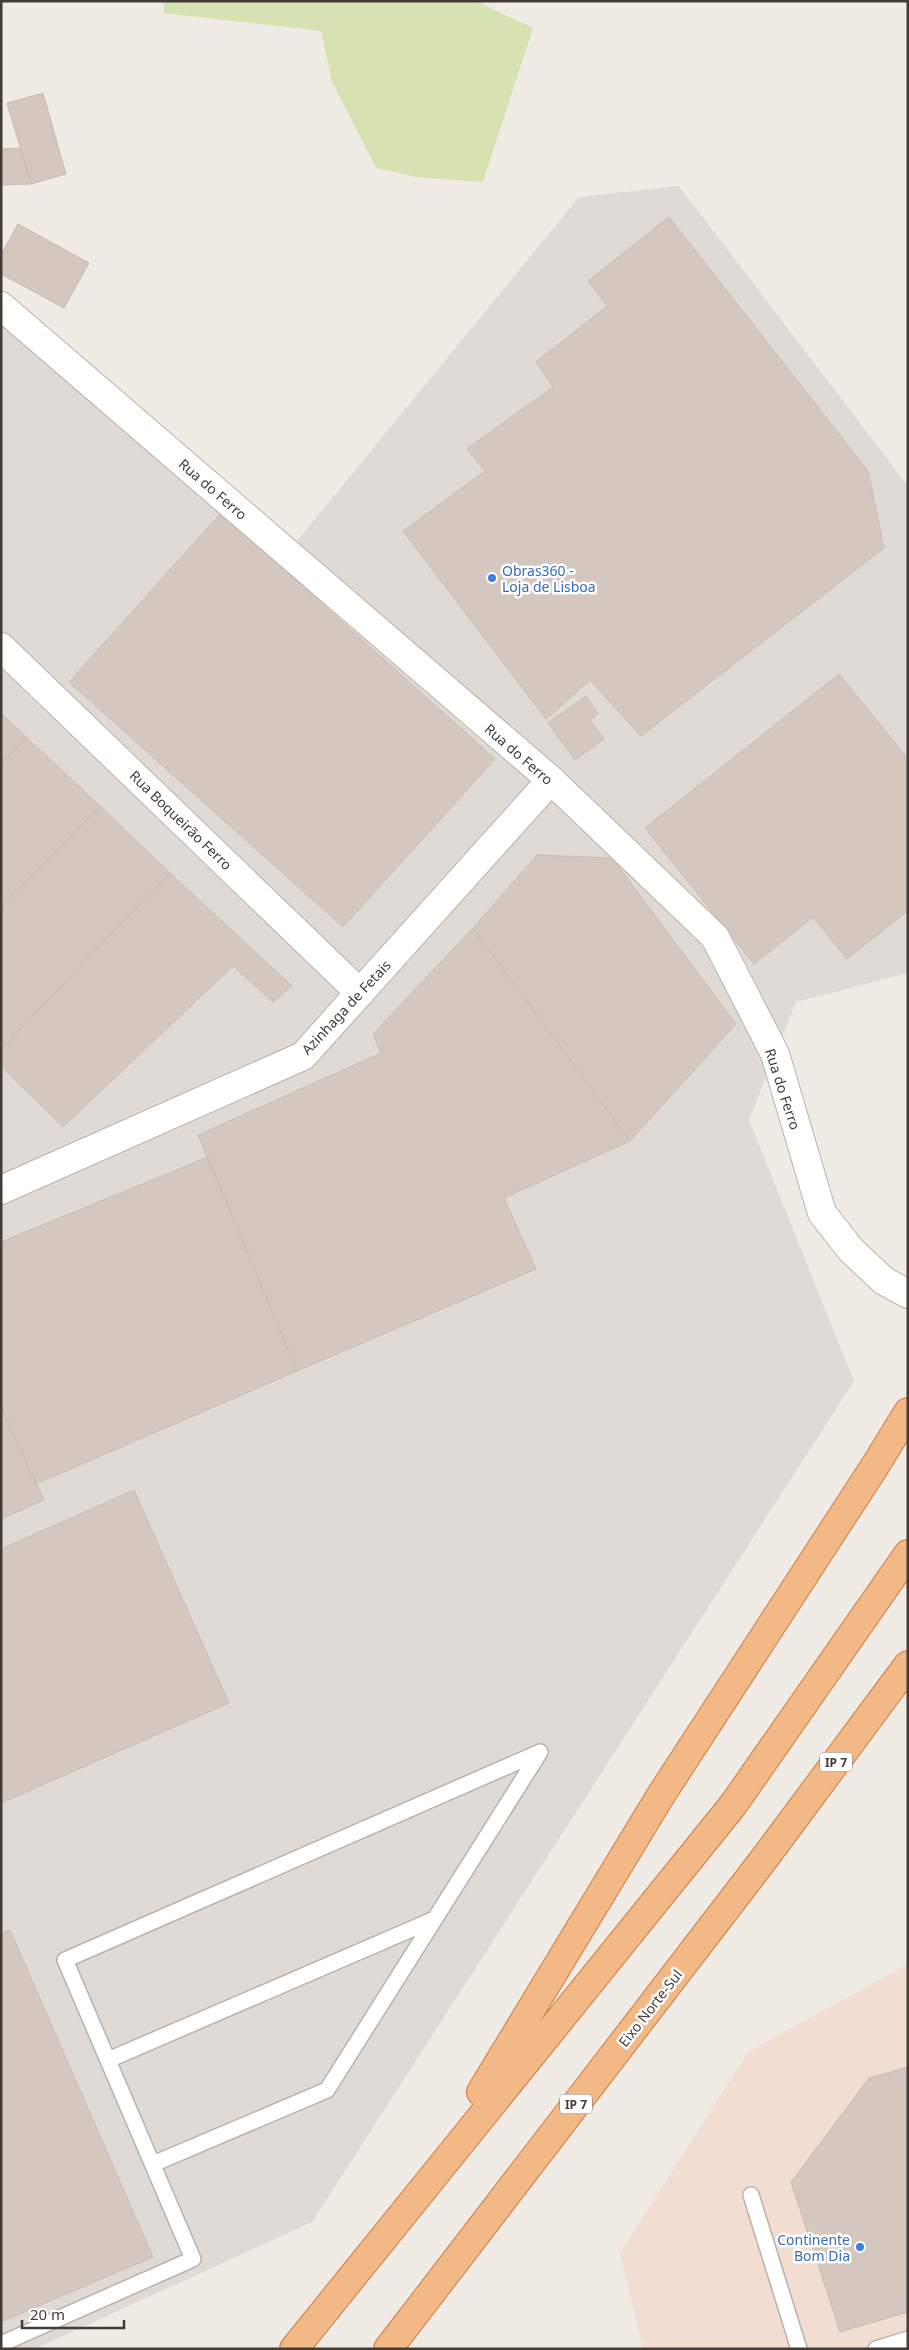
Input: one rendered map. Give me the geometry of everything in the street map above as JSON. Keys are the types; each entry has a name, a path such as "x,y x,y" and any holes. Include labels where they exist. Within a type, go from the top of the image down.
{"highway":[{"path":"428,2180 661,1795 875,1466 908,1412"},
{"path":"294,2349 428,2180 733,1805 908,1554"},
{"name":"Eixo Norte-Sul","path":"388,2349 764,1859 908,1665"}],"street":[{"name":"Rua do Ferro","path":"1,306 550,780 715,937 775,1054 822,1213 851,1250 884,1281 908,1294"},
{"name":"Rua Boqueirão Ferro","path":"1,648 360,993"},
{"name":"Azinhaga de Fetais","path":"1,1190 303,1056 550,780"}],"lane":[{"path":"1,2344 193,2259 65,1960 540,1752 327,2090 153,2164"},
{"path":"108,2060 435,1919"},
{"path":"751,2195 799,2349"},
{"path":"876,2349 908,2339"}],"shaded area":[{"path":"679,186 908,486 908,973 796,1002 749,1120 854,1381 312,2222 35,2349 1,2349 1,292 279,563 579,197"},
{"path":"908,1964 908,2349 643,2349 620,2253 748,2052"}],"green space":[{"path":"165,1 475,1 533,28 483,182 416,177 376,168 332,82 321,31 163,13"}],"building":[{"path":"43,93 66,174 31,184 7,103"},
{"path":"20,148 31,184 1,185 1,149"},
{"path":"669,217 868,471 884,548 641,736 590,680 546,719 403,531 485,471 467,449 553,387 536,362 607,306 588,281"},
{"path":"18,224 89,263 64,308 1,274 1,255"},
{"path":"221,513 495,759 343,927 69,682"},
{"path":"839,674 908,759 908,914 906,912 847,959 813,917 754,964 645,828"},
{"path":"586,696 598,714 590,720 604,739 575,760 548,723"},
{"path":"1,713 27,738 1,764"},
{"path":"27,738 100,806 1,907 1,764"},
{"path":"100,806 170,873 1,1049 1,907"},
{"path":"537,855 612,858 736,1024 630,1141 473,928"},
{"path":"170,873 292,986 273,1002 233,966 63,1127 1,1066 1,1049"},
{"path":"473,928 630,1141 504,1198 536,1269 297,1371 198,1135 381,1053 373,1034"},
{"path":"208,1157 297,1371 36,1484 1,1407 1,1242"},
{"path":"1,1407 44,1500 1,1519"},
{"path":"134,1490 229,1703 1,1803 1,1549"},
{"path":"10,1930 153,2257 1,2322 1,1933"},
{"name":"Continente Bom Dia","path":"908,2067 908,2312 840,2332 791,2182 869,2078"}],"place":[{"name":"Obras360 - Loja de Lisboa","path":"492,578"},
{"name":"Continente Bom Dia","path":"860,2247"}]}
